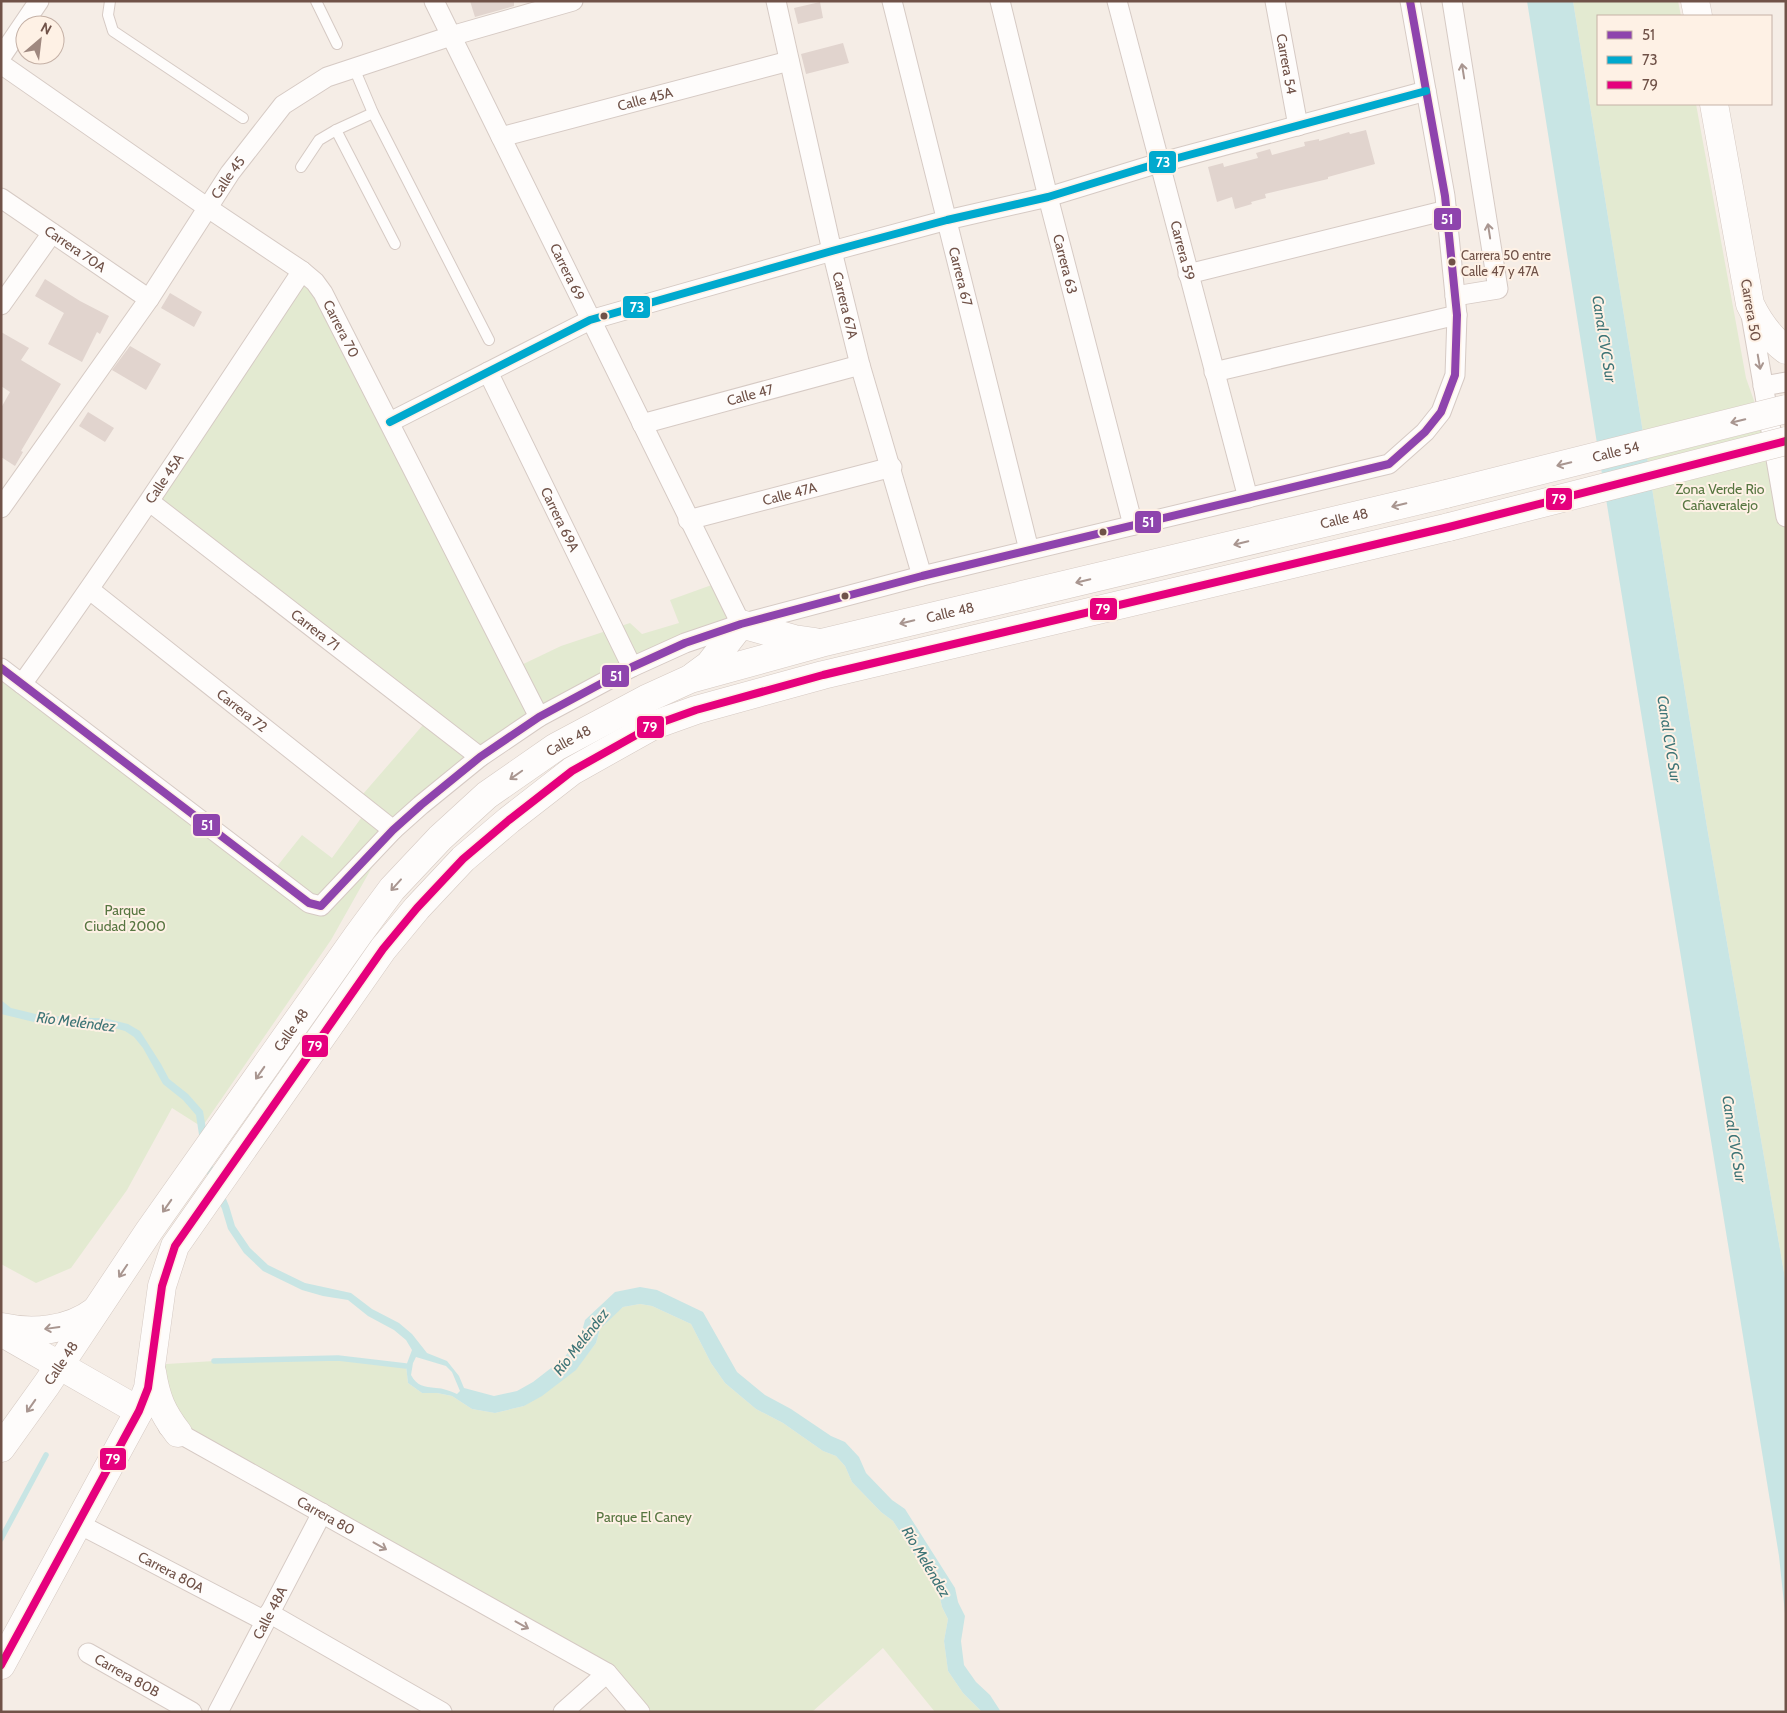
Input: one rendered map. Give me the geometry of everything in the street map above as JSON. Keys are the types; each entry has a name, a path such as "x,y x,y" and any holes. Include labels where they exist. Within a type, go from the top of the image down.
{"main road":[{"path":"1695,1 1698,15"},
{"name":"Carrera 50","path":"1714,105 1750,304"},
{"path":"1750,304 1760,324 1774,341 1786,350"},
{"name":"Calle 54","path":"1446,494 1786,409"},
{"name":"Calle 48","path":"1,1665 140,1411 148,1388 162,1286 175,1246 383,949 417,908 462,859 572,771 654,725 696,710 823,675 1449,527 1781,452"},
{"name":"Calle 48","path":"5,1436 58,1365 149,1231 392,889 440,838 487,795 556,747 646,699 690,679 821,643 1446,494"},
{"path":"690,679 709,665 741,624 794,639 821,643"},
{"path":"1,1327 32,1330 54,1328 85,1319 96,1310"},
{"name":"Carrera 80","path":"1,1332 140,1411"},
{"path":"151,1365 155,1392 166,1417 178,1433"}],"street":[{"path":"1,56 39,1"},
{"name":"Carrera 69","path":"434,1 688,520 741,624"},
{"name":"Calle 45","path":"1,508 149,300 230,173 283,105 327,77 451,36 573,1"},
{"name":"Carrera 67A","path":"776,1 832,251 860,365 892,468 922,576"},
{"name":"Carrera 67","path":"892,1 1029,550"},
{"name":"Carrera 63","path":"1000,1 1048,197 1133,526"},
{"name":"Carrera 59","path":"1118,1 1248,498"},
{"name":"Carrera 54","path":"1275,1 1298,126"},
{"path":"1,668 309,903 321,906 393,830 480,757 539,717 632,667 685,643 741,624 922,576 1389,464 1424,432 1441,412 1455,376 1457,315 1447,210 1410,1"},
{"path":"1452,1 1498,288 1456,296"},
{"name":"Calle 45A","path":"501,137 789,61"},
{"name":"Carrera 70","path":"1,64 302,271 315,282 324,293 539,717"},
{"path":"390,422 590,320 832,251 947,220 1048,197 1159,163 1426,91"},
{"name":"Carrera 70A","path":"1,198 149,300"},
{"path":"1188,274 1447,210"},
{"path":"1,305 52,233"},
{"name":"Calle 45A","path":"22,684 90,590 150,502 302,271"},
{"name":"Carrera 50","path":"1750,304 1764,386 1781,452 1786,517"},
{"path":"1214,372 1457,315"},
{"name":"Calle 47","path":"642,424 860,365"},
{"name":"Carrera 69A","path":"488,372 632,667"},
{"path":"1764,386 1786,382"},
{"name":"Calle 47A","path":"688,520 892,468"},
{"name":"Carrera 71","path":"150,502 480,757"},
{"name":"Carrera 72","path":"90,590 393,830"},
{"name":"Carrera 80","path":"140,1411 607,1673 640,1712"},
{"name":"Calle 48A","path":"224,1710 267,1617 322,1513"},
{"name":"Carrera 80A","path":"78,1523 267,1617 442,1712"},
{"name":"Carrera 80B","path":"88,1653 192,1712"},
{"path":"563,1712 607,1673"}],"lane":[{"path":"110,1 108,15 113,31 243,118"},
{"path":"316,1 337,44"},
{"path":"354,68 373,113 489,340"},
{"path":"301,167 319,140 373,113"},
{"path":"336,130 395,244"}],"green space":[{"name":"Zona Verde Rio Cañaveralejo","path":"1573,1 1678,1 1681,15 1597,15 1597,105 1696,105 1746,378 1776,463 1786,461 1786,1284 1707,827"},
{"name":"Parque Ciudad 2000","path":"302,271 515,668 561,646 630,623 642,634 679,623 670,600 720,582 741,624 539,717 393,830 331,940 202,1127 172,1108 127,1190 71,1268 36,1283 1,1264 1,668 271,874 302,835 332,858 367,810 357,801 429,718 150,502"},
{"name":"Parque El Caney","path":"640,1304 652,1306 691,1324 711,1363 725,1383 756,1409 783,1423 823,1451 836,1456 845,1466 852,1482 881,1512 893,1521 939,1593 942,1607 948,1619 944,1641 948,1671 963,1693 982,1712 935,1712 883,1648 812,1712 640,1712 607,1673 178,1433 151,1365 214,1361 338,1358 406,1366 408,1383 422,1393 452,1396 472,1409 495,1413 524,1406 575,1370 596,1343 600,1329 612,1316 623,1307"}],"water":[{"name":"Canal CVC Sur","path":"1527,1 1573,1 1707,827 1786,1284 1786,1623 1779,1556 1599,456"},
{"name":"Río Meléndez","path":"1,1000 11,1008 40,1015 104,1018 128,1024 140,1031 169,1079 188,1094 203,1111 212,1165 235,1226 250,1248 268,1265 305,1283 351,1293 372,1309 399,1323 412,1334 427,1353 447,1361 459,1376 464,1388 494,1396 517,1391 533,1382 564,1358 581,1335 585,1320 615,1292 640,1287 657,1290 703,1312 737,1372 765,1395 791,1409 831,1436 845,1442 859,1457 866,1473 892,1500 905,1509 955,1588 958,1602 965,1616 961,1641 964,1665 976,1682 990,1695 1001,1712 982,1712 963,1693 948,1671 944,1641 948,1619 942,1607 939,1593 893,1521 881,1512 852,1482 845,1466 836,1456 823,1451 783,1423 756,1409 725,1383 711,1363 691,1324 652,1306 640,1304 623,1307 600,1329 596,1343 576,1370 542,1396 524,1406 495,1413 472,1409 452,1396 422,1393 408,1383 406,1366 412,1350 406,1340 394,1330 368,1316 348,1300 302,1290 263,1271 244,1253 228,1229 222,1209 204,1167 196,1115 183,1100 163,1084 143,1048 134,1037 125,1031 103,1025 78,1026 38,1023 1,1014","holes":["416,1357 446,1366 452,1372 460,1391 457,1394 444,1389 421,1385 411,1375"]}],"building":[{"path":"470,1 514,1 514,6 475,17"},
{"path":"820,2 823,18 798,24 794,8"},
{"path":"843,43 849,63 806,74 801,54"},
{"path":"1366,130 1375,164 1328,177 1328,179 1265,194 1266,198 1235,209 1232,197 1217,202 1208,167 1223,163 1224,167 1258,158 1256,153 1270,149 1272,155 1305,146 1304,142 1319,139 1319,141 1349,132 1350,134"},
{"path":"45,279 80,301 109,316 100,334 97,332 82,362 48,344 64,313 35,296"},
{"path":"170,293 202,312 194,327 161,308"},
{"path":"1,332 29,348 21,360 61,384 21,451 23,452 15,466 1,457 1,408 10,392 1,386"},
{"path":"130,346 161,364 146,390 112,370"},
{"path":"88,412 114,428 105,442 79,426"}],"waterway":[{"path":"214,1361 338,1358 406,1366"},
{"path":"1,1539 46,1455"}],"transit line":[{"name":"51","path":"1,668 309,903 321,906 393,830 480,757 539,717 632,667 685,643 741,624 922,576 1389,464 1425,432 1441,412 1455,375 1457,315 1445,196 1410,1"},
{"name":"73","path":"390,422 590,320 832,251 947,220 1048,197 1159,163 1426,91"},
{"name":"79","path":"1,1665 139,1411 148,1388 162,1286 175,1246 383,949 417,908 463,859 572,771 654,725 696,710 823,675 1449,527 1786,441"}],"place":[{"name":"Carrera 50 entre Calle 47 y 47A","path":"1452,262"}]}
